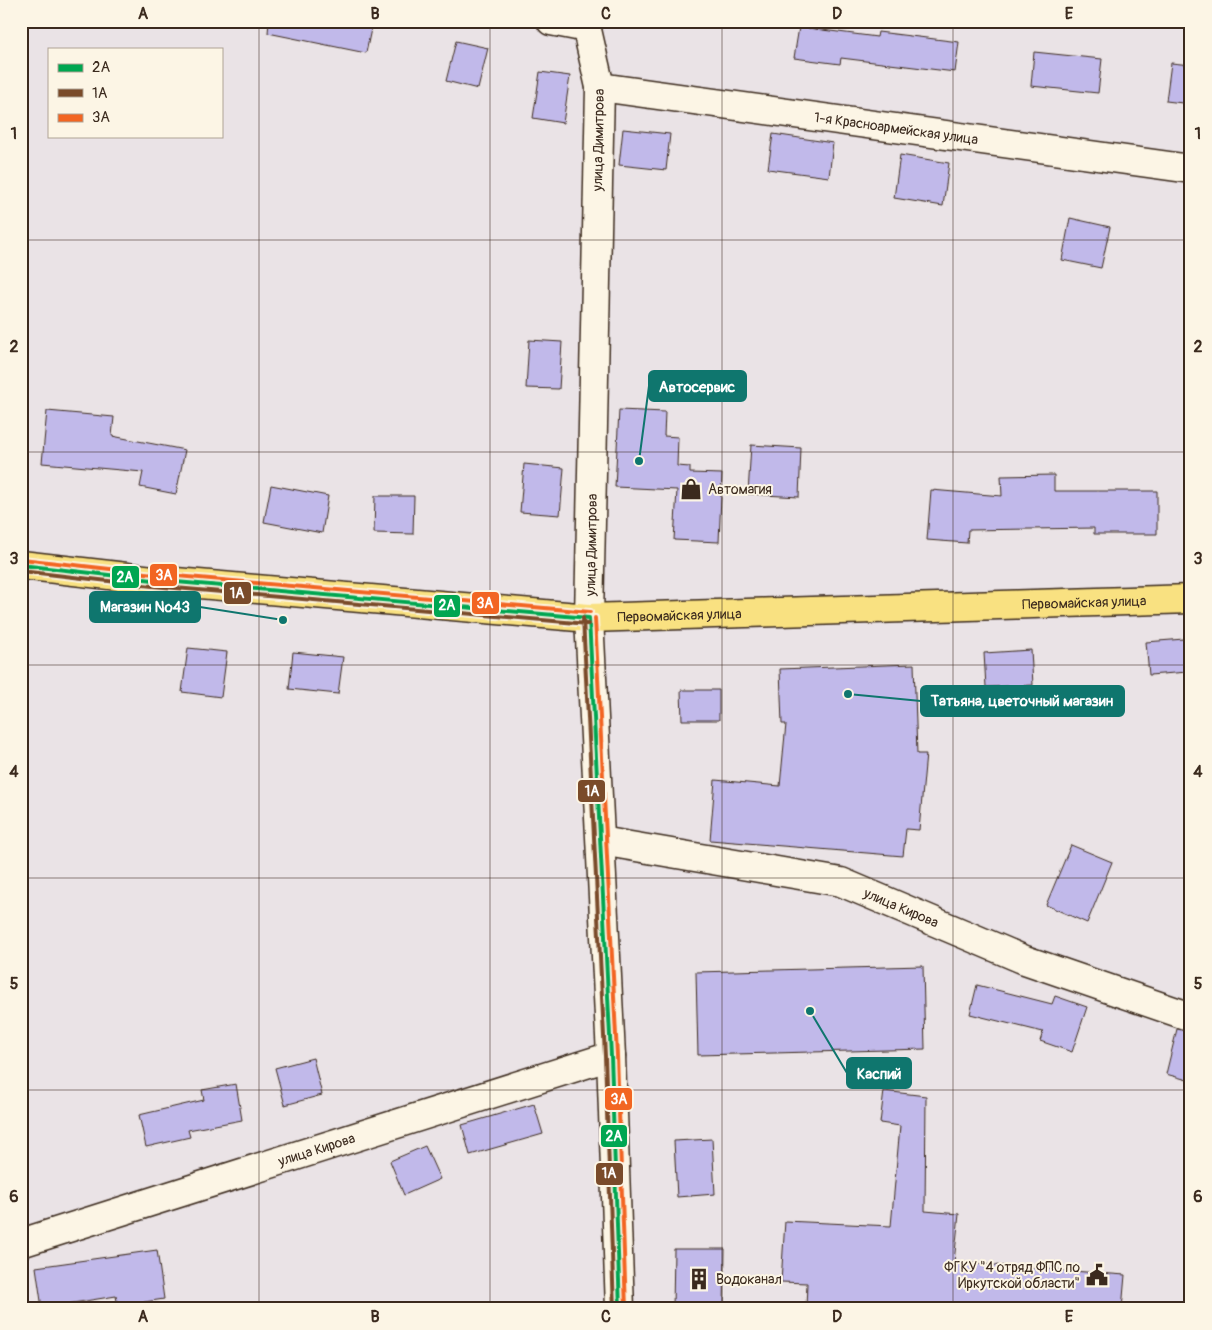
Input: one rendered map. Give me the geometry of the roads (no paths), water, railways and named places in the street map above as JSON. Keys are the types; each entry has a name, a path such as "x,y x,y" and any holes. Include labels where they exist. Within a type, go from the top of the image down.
{"main road":[{"name":"Первомайская улица","path":"21,565 153,580 589,618 1191,599"}],"street":[{"path":"551,21 586,25"},
{"name":"улица Димитрова","path":"586,25 600,87 589,618 611,1056 620,1309"},
{"name":"1-я Красноармейская улица","path":"600,87 1191,169"},
{"name":"улица Кирова","path":"601,841 841,882 1025,960 1191,1016"},
{"name":"улица Кирова","path":"21,1242 611,1056"}],"place":[{"name":"Автосервис","path":"639,461"},
{"name":"Автомагия","path":"691,489"},
{"name":"Магазин №43","path":"283,620"},
{"name":"Татьяна, цветочный магазин","path":"848,694"},
{"name":"Каспий","path":"810,1011"},
{"name":"ФГКУ \"4 отряд ФПС по Иркутской области\"","path":"1097,1275"},
{"name":"Водоканал","path":"699,1279"}]}
